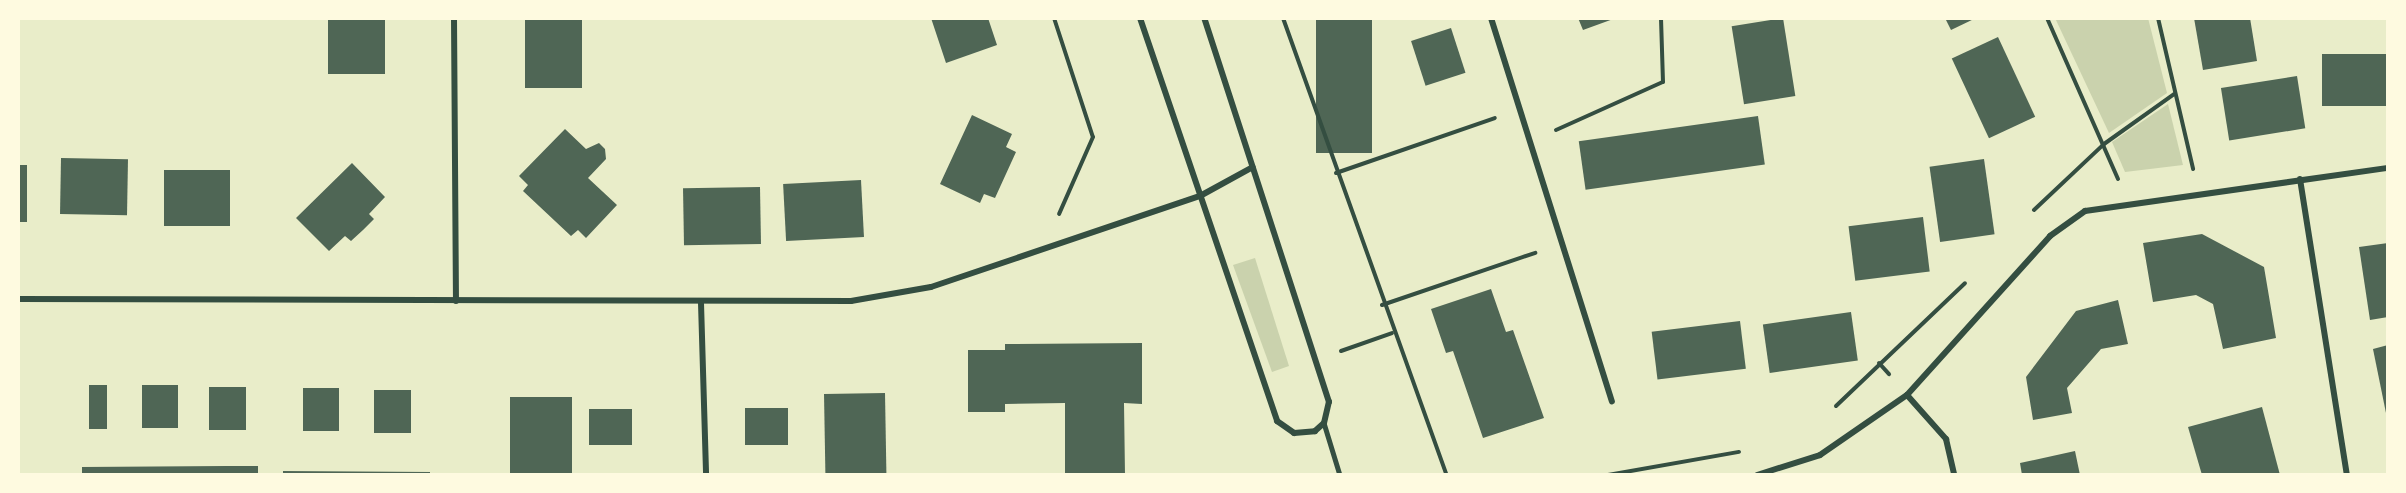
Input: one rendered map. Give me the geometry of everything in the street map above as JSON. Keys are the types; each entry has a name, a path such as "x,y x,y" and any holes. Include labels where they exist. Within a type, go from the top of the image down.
{"street":[{"path":"454,18 456,301"},
{"path":"1140,18 1277,421 1304,433 1324,423 1329,402 1317,359 1204,18"},
{"path":"1491,18 1612,400"},
{"path":"18,299 701,303 891,295 1200,196 1253,167"},
{"path":"1757,475 1820,455 1907,395 2050,236 2085,211 2388,168"},
{"path":"2300,179 2346,475"},
{"path":"701,303 706,475"},
{"path":"1907,395 1946,439 1954,475"}],"lane":[{"path":"1324,423 1340,475"}],"path":[{"path":"1047,246 1093,137 1054,18"},
{"path":"1283,18 1392,333 1447,475"},
{"path":"1530,138 1587,121 1663,82 1661,18"},
{"path":"2046,18 2128,204"},
{"path":"2158,18 2199,195"},
{"path":"1336,173 1520,109"},
{"path":"1382,305 1564,243"},
{"path":"1317,359 1392,333"},
{"path":"1832,410 1883,367"},
{"path":"1608,475 1751,448"}],"green space":[{"path":"2055,18 2148,18 2167,93 2109,133"},
{"path":"2168,104 2183,165 2125,172 2112,142"},
{"path":"1255,258 1289,366 1272,372 1233,265"}],"building":[{"path":"328,18 385,18 385,74 328,74"},
{"path":"525,18 582,18 582,88 525,88"},
{"path":"931,18 988,18 997,45 946,63"},
{"path":"1316,18 1372,18 1372,153 1316,153"},
{"path":"1578,18 1616,18 1583,30"},
{"path":"1783,18 1795,96 1744,104 1732,26"},
{"path":"1945,18 1976,18 1951,30"},
{"path":"2194,18 2250,18 2257,61 2203,70"},
{"path":"1451,28 1466,73 1426,86 1411,41"},
{"path":"1998,37 2035,117 1989,138 1952,59"},
{"path":"2322,54 2388,54 2388,106 2322,106"},
{"path":"2297,76 2305,128 2229,140 2221,88"},
{"path":"972,115 1012,134 1006,147 1016,152 995,198 984,194 980,203 940,184"},
{"path":"1758,116 1765,165 1586,190 1579,141"},
{"path":"565,129 586,149 599,143 605,149 606,159 588,178 617,205 586,238 578,230 571,236 523,191 528,185 519,176"},
{"path":"61,158 128,159 127,215 60,214"},
{"path":"1984,159 1995,234 1940,242 1930,167"},
{"path":"352,163 385,197 369,214 374,219 363,230 351,241 345,236 329,251 296,218"},
{"path":"18,165 27,165 27,222 18,222"},
{"path":"164,170 230,170 230,226 164,226"},
{"path":"861,180 864,237 786,241 783,184"},
{"path":"760,187 761,244 684,245 683,188"},
{"path":"1923,217 1930,272 1855,281 1849,226"},
{"path":"2202,234 2264,267 2276,338 2223,349 2213,304 2196,295 2153,302 2143,243"},
{"path":"2388,243 2388,317 2370,320 2359,247"},
{"path":"1491,289 1506,332 1513,330 1544,418 1483,438 1453,351 1446,353 1431,309"},
{"path":"2118,300 2128,344 2101,349 2067,388 2072,413 2033,420 2026,377 2076,311"},
{"path":"1851,312 1858,361 1770,373 1763,324"},
{"path":"1740,321 1746,369 1658,379 1652,332"},
{"path":"1142,343 1142,404 1124,403 1125,475 1065,475 1065,403 1005,404 1005,412 968,412 968,350 1005,350 1005,344"},
{"path":"2388,345 2388,417 2387,418 2373,349"},
{"path":"89,385 107,385 107,429 89,429"},
{"path":"142,385 178,385 178,428 142,428"},
{"path":"209,387 246,387 246,430 209,430"},
{"path":"303,388 339,388 339,431 303,431"},
{"path":"374,390 411,390 411,433 374,433"},
{"path":"885,393 886,475 825,475 824,394"},
{"path":"510,397 572,397 572,475 510,475"},
{"path":"2262,407 2280,475 2202,475 2188,427"},
{"path":"745,408 788,408 788,445 745,445"},
{"path":"589,409 632,409 632,445 589,445"},
{"path":"2075,451 2080,475 2022,475 2020,463"},
{"path":"258,466 258,475 82,475 82,467"},
{"path":"283,471 430,472 430,475 283,475"}]}
